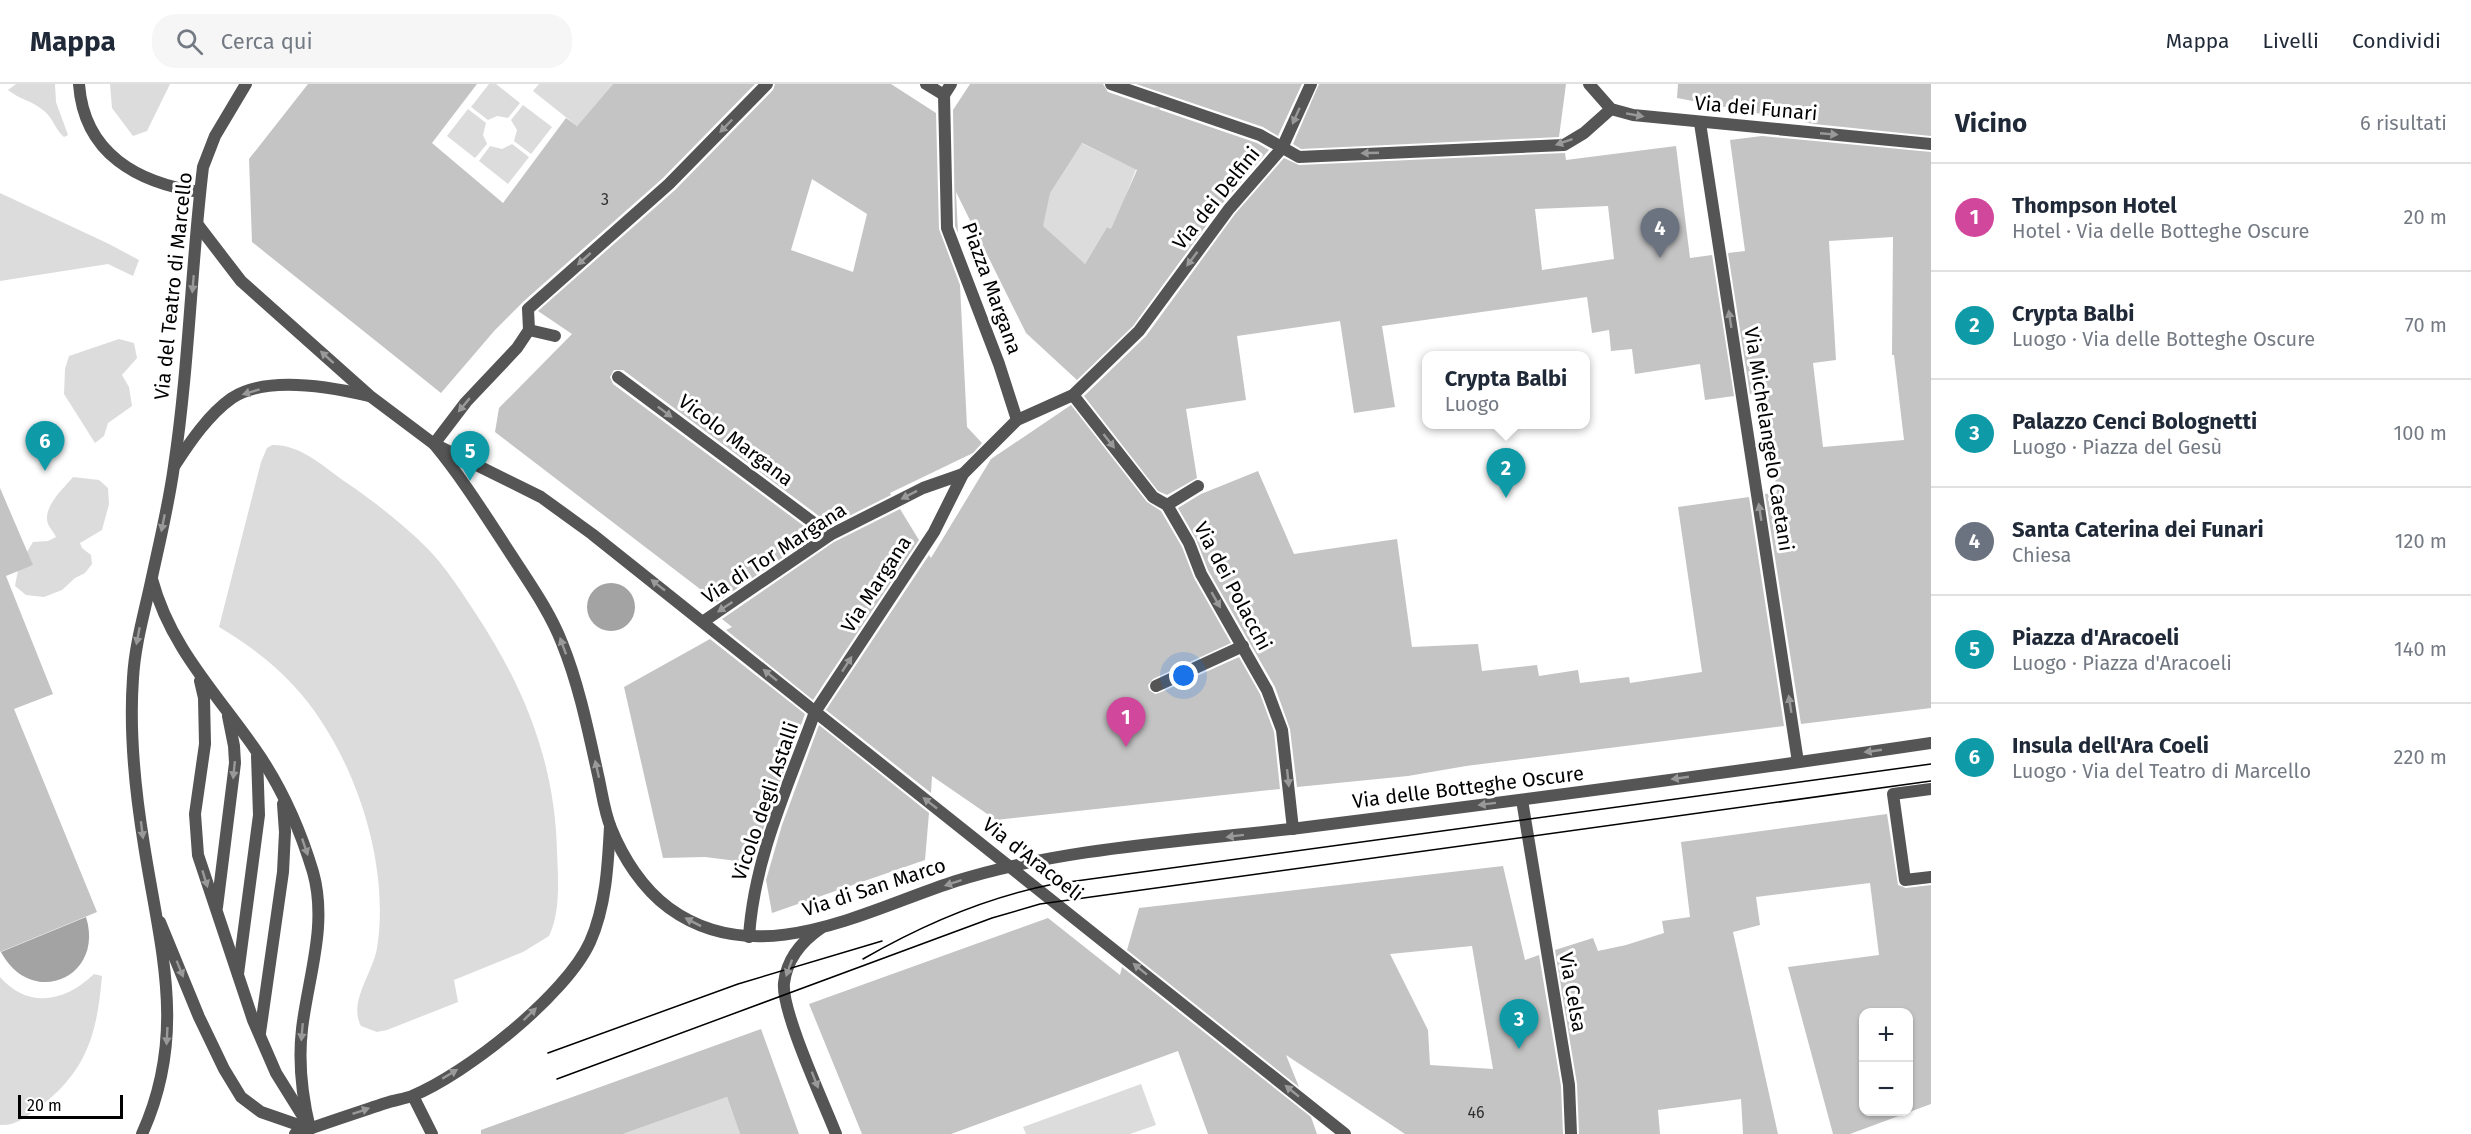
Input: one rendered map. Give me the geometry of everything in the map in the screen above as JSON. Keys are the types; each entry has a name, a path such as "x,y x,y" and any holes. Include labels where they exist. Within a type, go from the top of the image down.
{"street":[{"path":"79,84 91,127 107,153 143,177 175,188 200,192"},
{"name":"Via del Teatro di Marcello","path":"142,1134 154,1109 166,1060 168,1023 166,976 137,794 132,708 136,643 152,579 174,466 203,167 209,148 225,116 246,84"},
{"path":"434,444 466,402 517,348 529,330 528,309 669,184 767,84"},
{"path":"926,84 944,95 951,84"},
{"path":"1111,84 1260,135 1282,148 1311,84"},
{"path":"1589,84 1611,109"},
{"name":"Piazza Margana","path":"944,95 947,228 999,364 1017,420"},
{"name":"Via dei Delfini","path":"1073,395 1139,331 1229,209 1282,148 1299,157 1564,145 1584,133 1611,109"},
{"name":"Via dei Funari","path":"1611,109 1633,115 1700,123 1931,144"},
{"name":"Via Michelangelo Caetani","path":"1700,123 1798,762"},
{"path":"198,225 241,281 370,396 434,444 454,468 540,599 562,640 582,702 610,826 605,885 596,927 589,944 578,964 523,1022 485,1052 413,1096 295,1134"},
{"path":"529,330 555,336"},
{"name":"Vicolo Margana","path":"618,377 830,535"},
{"name":"Via del Teatro di Marcello","path":"174,466 216,412 233,398 248,391 268,387 294,386 345,390 370,396"},
{"path":"963,474 1017,420 1073,395"},
{"name":"Via dei Polacchi","path":"1073,395 1153,497 1167,505 1189,543 1201,574 1267,690 1282,730 1293,829"},
{"name":"Via d'Aracoeli","path":"434,444 541,497 592,534 1341,1131"},
{"name":"Via di Tor Margana","path":"704,621 830,535 923,488 963,474"},
{"name":"Via Margana","path":"815,712 934,532 963,474"},
{"path":"1167,505 1198,486"},
{"path":"152,579 165,615 200,677 257,752 281,794 304,845 317,895 317,944 304,1012 301,1061 304,1104 310,1129"},
{"path":"1156,686 1243,646"},
{"path":"200,677 204,698 205,744 195,814 195,833 205,881 238,980 260,1035 281,1082 310,1129"},
{"path":"218,916 221,865 235,763 227,712"},
{"name":"Vicolo degli Astalli","path":"749,938 754,893 765,849 815,712"},
{"name":"Via delle Botteghe Oscure","path":"1009,866 1110,851 1522,800 1929,744"},
{"path":"238,980 259,815 257,752"},
{"path":"1931,789 1893,794 1905,880 1931,877"},
{"path":"260,1035 262,1005 270,978 283,872 285,832 281,794"},
{"name":"Via Celsa","path":"1522,800 1569,1085 1571,1134"},
{"name":"Via di San Marco","path":"610,826 638,877 668,908 701,926 749,938 771,937 825,925 1009,866"},
{"name":"Via del Teatro di Marcello","path":"157,915 200,1017 227,1075 241,1097 261,1112 310,1129"},
{"path":"825,925 800,945 786,974 784,994 836,1134"},
{"path":"413,1096 432,1134"}],"shaded area":[{"path":"16,84 55,84 56,102 68,135 64,137 61,134 43,110 8,90"},
{"path":"110,84 170,84 147,131 133,136 112,108"},
{"path":"489,84 496,84 520,103 508,118 497,116 488,120 471,107"},
{"path":"539,84 613,84 577,126 533,91"},
{"path":"523,105 552,127 531,154 514,141 517,130 511,120"},
{"path":"1161,106 1126,195 1130,239 1107,227 1085,264 1040,242 1058,132 1123,163 1138,111"},
{"path":"468,109 486,123 483,135 487,144 475,158 447,136"},
{"path":"512,144 529,157 508,184 479,161 490,146 502,149"},
{"path":"0,193 139,260 133,276 108,264 0,281"},
{"path":"119,339 134,343 137,358 122,375 129,387 132,406 108,423 104,436 95,443 64,394 65,369 69,356"},
{"path":"272,445 293,448 321,464 399,522 441,564 454,580 509,669 534,726 550,787 555,818 558,883 557,905 549,936 523,952 454,980 458,1002 377,1032 361,1026 358,1017 359,997 375,958 380,915 378,880 372,844 363,809 350,774 315,712 294,686 259,654 219,627 261,462 267,448"},
{"path":"73,477 99,480 108,488 109,504 102,530 80,543 82,548 91,555 92,564 85,573 75,578 62,590 44,597 26,595 15,586 19,565 33,542 48,541 56,537 48,524 48,511 55,498"},
{"path":"606,583 616,583 628,590 635,602 635,612 628,624 616,631 606,631 591,620 587,612 587,602 598,587"},
{"path":"86,917 89,938 85,956 75,970 62,979 46,982 30,979 14,969 1,952"},
{"path":"94,974 102,976 97,1016 78,1066 68,1081 37,1109 15,1122 0,1125 0,977 23,994 35,998 47,998 60,996 72,990"},
{"path":"1141,1084 1156,1125 1130,1134 1026,1134 1023,1127"},
{"path":"727,1097 740,1134 623,1134"}],"building":[{"path":"308,84 477,84 432,143 503,203 566,118 577,126 613,84 755,84 663,178 524,301 495,330 441,393 252,242 249,159"},
{"path":"775,84 891,84 936,113 939,229 960,285 967,427 982,443 973,453 890,493 891,495 831,525 623,370 614,370 610,377 613,384 816,535 717,602 495,432 499,408 572,334 538,311 675,190 773,90","holes":["812,179 867,214 853,272 791,250"]},
{"path":"970,84 1103,84 1108,92 1257,143 1269,150 1222,204 1133,326 1077,380 1026,333 956,192 958,233 955,226 953,110","holes":["1082,143 1137,170 1111,229 1107,227 1085,264 1043,226 1050,193"]},
{"path":"1136,84 1302,84 1278,136 1263,127"},
{"path":"1319,84 1566,84 1559,137 1301,149 1293,144"},
{"path":"1678,84 1931,84 1931,136 1814,124 1677,98"},
{"path":"1762,136 1931,152 1931,708 1801,724 1765,494 1777,492 1764,393 1750,394 1728,253 1745,251 1730,140","holes":["1893,237 1892,355 1894,355 1904,440 1823,447 1813,363 1836,360 1829,241"]},
{"path":"1676,146 1690,258 1712,255 1734,396 1705,400 1700,364 1635,374 1632,349 1611,351 1609,330 1592,333 1587,297 1382,326 1395,407 1354,413 1340,321 1237,336 1246,400 1186,409 1197,478 1167,495 1158,491 1084,396 1146,336 1235,214 1284,158 1299,165 1565,153 1566,160","holes":["1608,206 1614,259 1542,270 1535,209"]},
{"path":"1071,405 1147,502 1161,511 1182,547 1194,578 1231,643 1153,679 1148,685 1149,690 1155,694 1159,693 1239,657 1260,694 1274,732 1280,789 996,820 932,776 931,793 826,710 929,555 931,558 991,459"},
{"path":"1258,471 1294,554 1397,539 1412,647 1478,644 1482,671 1537,665 1539,676 1578,670 1580,683 1629,677 1630,683 1702,672 1678,507 1749,497 1784,726 1466,766 1408,776 1297,787 1290,729 1275,687 1208,570 1196,539 1178,508 1201,494"},
{"path":"0,488 33,565 6,576 53,694 14,709 97,912 0,952"},
{"path":"900,509 919,540 813,700 726,630 732,627 722,619 834,542"},
{"path":"710,639 805,714 766,820 753,863 705,857 663,858 624,687"},
{"path":"819,725 929,813 925,860 772,913 766,880 782,825"},
{"path":"1887,814 1898,885 1906,888 1931,885 1931,1104 1913,1111 1913,1008 1859,1008 1859,1116 1899,1116 1850,1134 1833,1134 1788,967 1879,955 1870,883 1756,897 1760,925 1733,932 1778,1134 1743,1134 1741,1099 1658,1110 1660,1134 1579,1134 1577,1084 1555,950 1593,938 1598,951 1626,945 1664,933 1662,921 1690,917 1681,842"},
{"path":"1503,866 1525,960 1539,955 1561,1086 1563,1134 1405,1134 1286,1055 1299,1087 1127,950 1139,908","holes":["1472,946 1493,1069 1430,1065 1428,1030 1390,954"]},
{"path":"1048,918 1120,975 1122,967 1311,1117 1317,1134 1208,1134 1178,1051 951,1134 862,1134 809,1004"},
{"path":"761,1029 799,1134 740,1134 727,1097 623,1134 481,1134 481,1130"}],"tram line":[{"path":"863,959 908,935 980,904 1054,884 1931,764"},
{"path":"557,1079 992,918 1040,904 1931,781"},
{"path":"548,1053 738,984 882,941"}],"place":[{"name":"Santa Caterina dei Funari","path":"1660,258"},
{"name":"Insula dell'Ara Coeli","path":"45,471"},
{"name":"Piazza d'Aracoeli","path":"470,481"},
{"name":"Crypta Balbi","path":"1506,498"},
{"name":"Thompson Hotel","path":"1126,747"},
{"name":"Palazzo Cenci Bolognetti","path":"1519,1049"}]}
